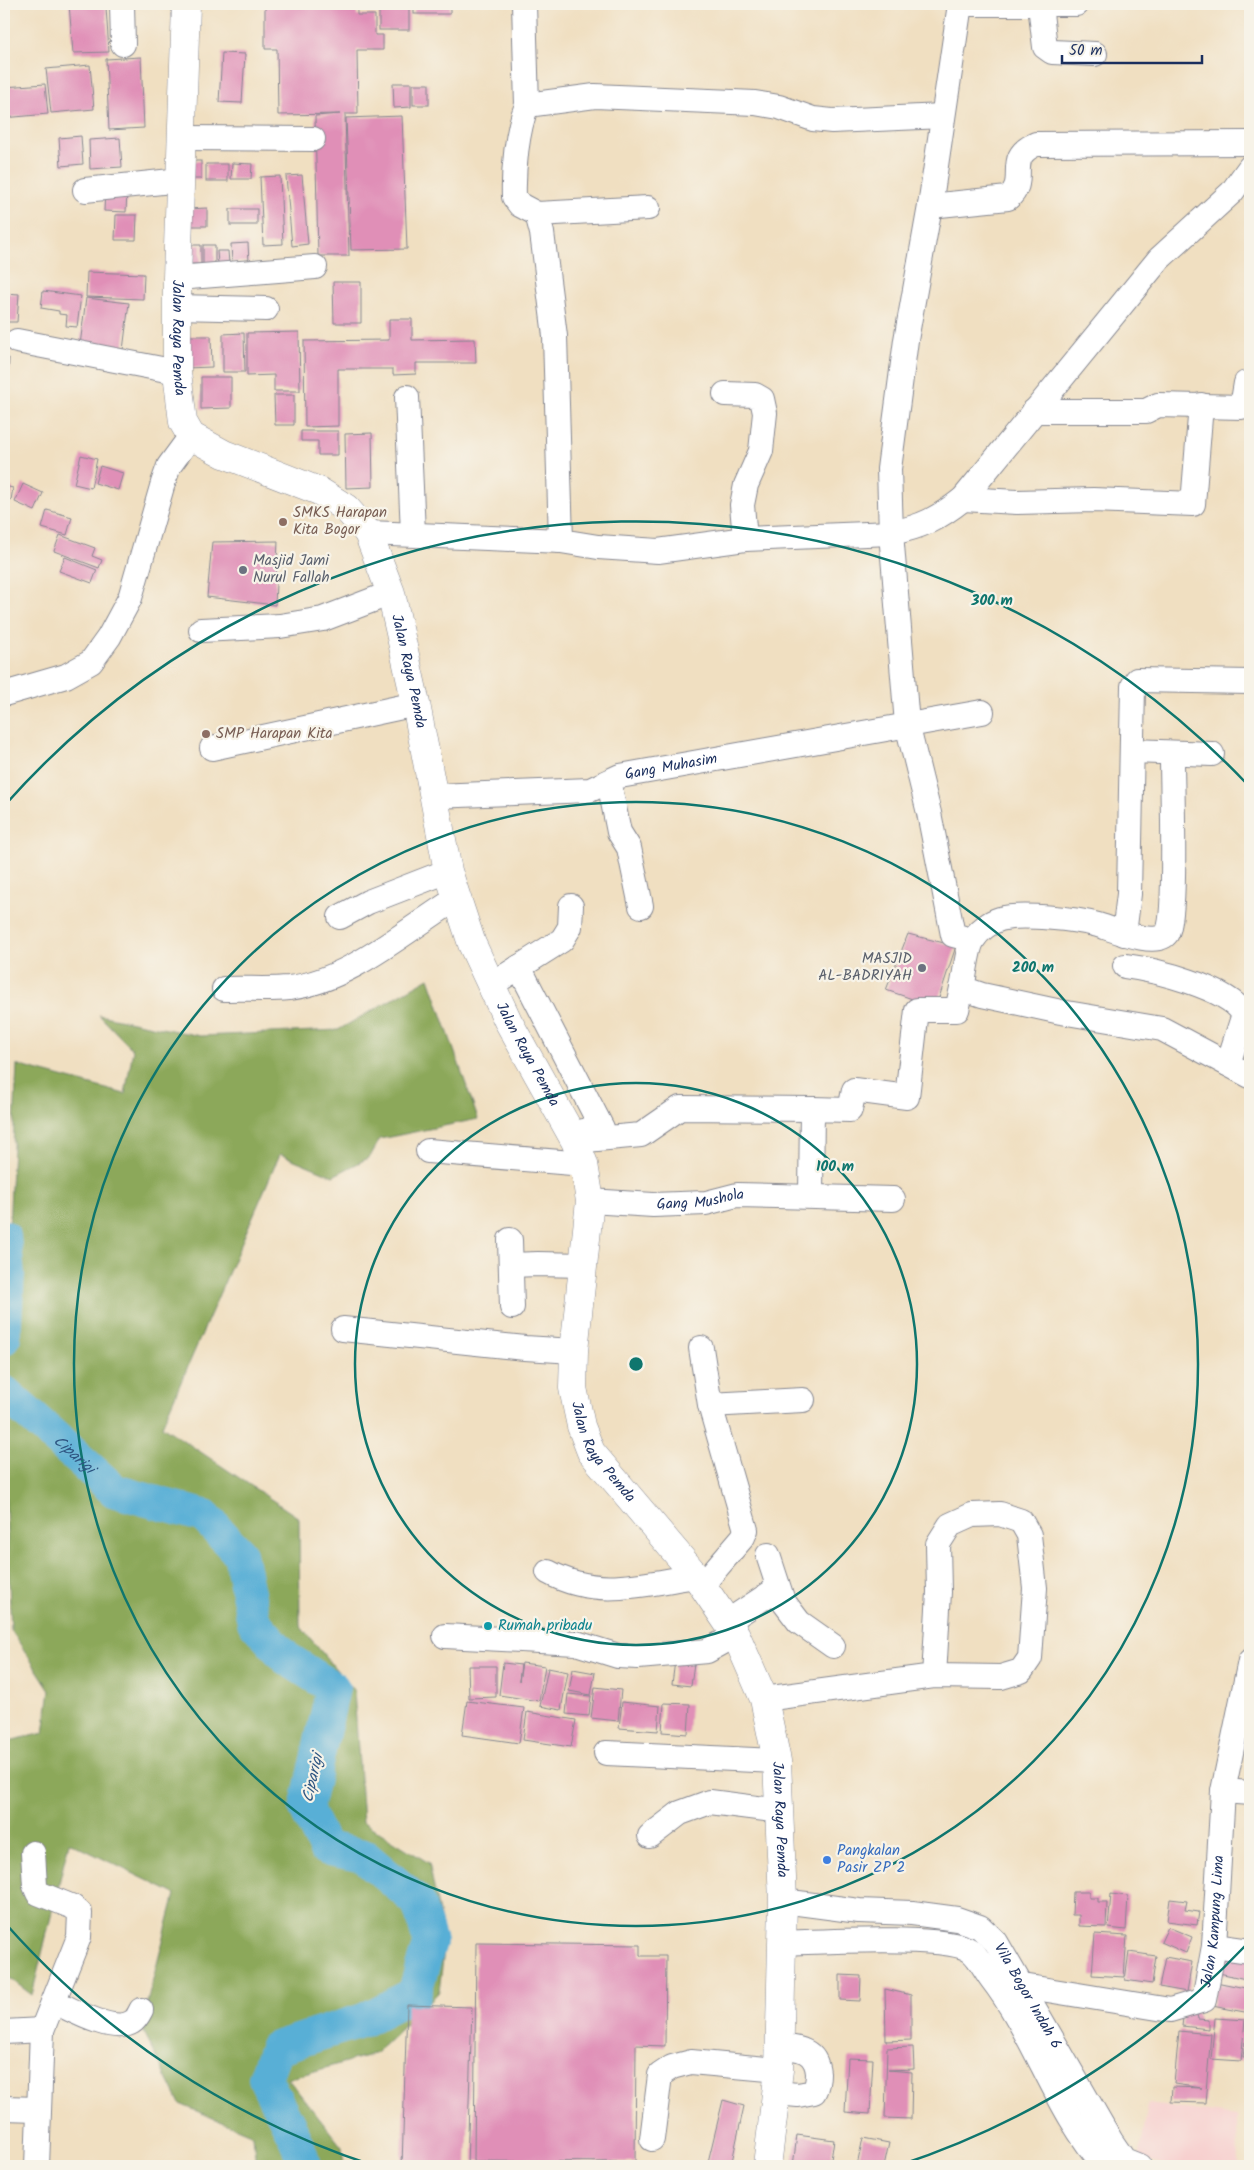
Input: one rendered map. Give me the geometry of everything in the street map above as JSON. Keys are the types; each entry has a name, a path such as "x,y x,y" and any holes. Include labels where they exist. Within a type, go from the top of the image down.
{"main road":[{"name":"Jalan Raya Pemda","path":"186,4 177,278 177,372 183,422 191,436 224,454 319,490 346,508 368,533 391,593 435,796 448,872 456,899 472,944 508,1021 576,1146 590,1201 574,1351 573,1388 581,1426 591,1452 699,1580 732,1628 764,1700 777,1761 783,1900 778,2069 767,2166"}],"street":[{"path":"122,4 124,44"},
{"path":"524,4 527,105 522,117 516,159 514,197 520,205 537,214 648,208"},
{"path":"960,4 930,206 906,340 889,469 891,533 907,724 929,813 954,935 972,940"},
{"path":"967,4 1076,4"},
{"path":"1040,5 1045,48 1052,52 1094,54"},
{"path":"527,105 594,96 755,103 779,107 813,119 943,116"},
{"path":"182,138 313,139"},
{"path":"930,206 1008,198 1017,187 1019,158 1025,149 1036,144 1250,144"},
{"path":"368,533 413,533 561,541 598,547 658,551 745,539 891,533 915,528 933,521 963,499 1160,259 1232,192 1250,167"},
{"path":"85,190 181,180"},
{"path":"537,214 542,233 555,336 561,541"},
{"path":"177,278 315,266"},
{"path":"177,307 266,309"},
{"path":"17,341 177,372"},
{"path":"1034,411 1146,411 1158,405 1242,407 1246,383 1250,382"},
{"path":"725,394 755,394 762,399 764,413 761,451 746,485 742,505 745,539"},
{"path":"406,397 413,533"},
{"path":"963,499 1018,502 1093,500 1193,504 1201,405"},
{"path":"4,694 66,676 91,662 109,637 130,598 163,483 170,466 191,436"},
{"path":"202,630 280,626 323,619 391,593"},
{"path":"1124,934 1129,894 1133,686 1137,680 1250,682"},
{"path":"212,748 416,704"},
{"name":"Gang Muhasim","path":"435,796 590,790 620,776 982,712"},
{"path":"1133,751 1212,754"},
{"path":"428,1151 576,1146 641,1135 680,1108 850,1110 854,1090 906,1097 917,1010 958,1010 972,940 988,924 1000,919 1022,917 1096,925 1124,934 1156,939 1163,937 1168,932 1172,906 1172,759"},
{"path":"609,782 619,832 629,848 641,906"},
{"path":"340,916 368,902 448,872"},
{"path":"224,989 290,988 334,975 376,954 414,925 456,899"},
{"path":"491,986 519,966 562,940 570,927 571,906"},
{"path":"519,966 602,1128 576,1146"},
{"path":"1125,966 1175,976 1239,1005 1244,1014 1228,1064"},
{"path":"962,988 982,995 1061,1012 1162,1029 1250,1076"},
{"path":"811,1195 812,1110"},
{"name":"Gang Mushola","path":"590,1201 653,1206 706,1203 737,1195 811,1195 892,1199"},
{"path":"510,1240 512,1307"},
{"path":"511,1266 538,1264 584,1266"},
{"path":"343,1329 525,1348 574,1351"},
{"path":"548,1572 577,1586 606,1588 699,1580 743,1537 746,1530 710,1405 700,1348"},
{"path":"710,1405 803,1400"},
{"path":"764,1700 934,1676 1001,1677 1021,1671 1030,1658 1034,1588 1029,1534 1021,1521 1000,1514 972,1515 950,1525 938,1544 934,1676"},
{"path":"768,1555 784,1601 799,1622 833,1646"},
{"path":"445,1636 576,1643 604,1653 638,1657 707,1651 778,1588"},
{"name":"Jalan Kampung Lima","path":"1013,1990 1170,2010 1204,2000 1214,1946 1224,1790 1250,1660"},
{"path":"606,1753 777,1761"},
{"path":"1224,1790 1250,1793"},
{"path":"650,1836 680,1813 710,1802 780,1811"},
{"path":"33,1853 35,1886 38,1893 73,1907 80,1913 79,1937 55,2002 42,2030 37,2166"},
{"name":"Vila Bogor Indah 6","path":"783,1900 859,1911 912,1913 957,1919 980,1927 996,1942 1013,1990 1066,2087 1124,2160 1139,2166"},
{"path":"910,1942 912,1913"},
{"path":"783,1943 856,1940 947,1943 970,1951 1013,1990"},
{"path":"1214,1946 1250,1951"},
{"path":"55,2002 100,2022 113,2025 128,2025 134,2021 141,2010"},
{"path":"4,2032 42,2030"},
{"path":"652,2139 660,2075 672,2067 692,2062 778,2069"},
{"path":"1066,2087 1094,2153 1105,2166"},
{"path":"4,2108 38,2109"}],"shaded area":[{"path":"1148,2104 1237,2116 1238,2166 1172,2166 1139,2160"}],"green space":[{"path":"429,978 478,1119 380,1139 370,1157 333,1176 280,1154 162,1426 299,1518 300,1626 354,1691 363,1822 429,1863 445,1942 439,1992 376,2053 288,2079 342,2147 344,2166 256,2166 253,2135 180,2104 141,2026 175,1894 69,1842 32,1995 4,1974 4,1742 44,1733 50,1690 11,1630 4,1463 4,1330 17,1065 125,1094 133,1050 99,1015 200,1036 338,1030"}],"building":[{"path":"69,4 113,4 113,6 106,7 109,52 73,53"},
{"path":"357,4 357,15 375,15 375,35 383,35 383,50 357,50 358,114 345,114 349,256 318,256 315,116 340,114 278,115 277,49 265,49 265,5"},
{"path":"379,4 409,4 409,30 379,30"},
{"path":"414,4 450,4 450,14 414,14"},
{"path":"222,53 245,54 242,103 219,102"},
{"path":"141,57 144,128 109,130 106,59"},
{"path":"90,65 94,109 51,113 46,69"},
{"path":"393,83 411,83 411,107 394,108"},
{"path":"45,84 48,114 4,118 4,87"},
{"path":"413,84 429,84 429,105 413,105"},
{"path":"402,116 407,249 351,250 346,118"},
{"path":"81,136 83,164 61,166 59,138"},
{"path":"120,138 122,167 90,169 89,140"},
{"path":"190,161 201,161 201,179 190,179"},
{"path":"232,163 252,164 251,179 231,179"},
{"path":"206,164 228,164 228,181 206,181"},
{"path":"302,175 308,244 292,246 286,176"},
{"path":"280,176 283,244 263,245 260,177"},
{"path":"105,190 127,191 126,212 104,211"},
{"path":"207,208 207,226 188,226 188,209"},
{"path":"230,209 257,209 257,225 230,225"},
{"path":"116,215 137,215 136,240 115,240"},
{"path":"248,243 249,262 232,262 231,244"},
{"path":"189,245 201,245 201,264 188,264"},
{"path":"203,245 215,245 215,265 203,264"},
{"path":"217,251 228,251 229,263 218,264"},
{"path":"87,272 144,274 143,299 86,297"},
{"path":"333,282 361,282 361,323 334,323"},
{"path":"43,291 81,296 77,327 66,326 67,315 59,314 59,311 41,308"},
{"path":"4,293 19,294 17,322 4,322"},
{"path":"86,298 129,303 123,350 80,345"},
{"path":"389,319 412,319 412,340 475,339 476,363 416,363 416,374 393,375 393,369 338,369 338,426 305,427 304,341 389,340"},
{"path":"299,332 300,391 274,391 274,375 247,376 247,333"},
{"path":"244,333 245,372 223,372 223,334"},
{"path":"185,336 211,336 212,367 186,368"},
{"path":"4,358 9,358 8,381 4,381"},
{"path":"201,377 231,377 231,408 201,409"},
{"path":"274,395 294,395 294,425 275,425"},
{"path":"301,431 338,431 338,455 318,455 318,441 301,441"},
{"path":"372,433 373,487 346,488 345,434"},
{"path":"81,455 97,459 91,488 74,484"},
{"path":"100,466 123,473 118,490 95,483"},
{"path":"23,484 43,493 35,511 15,502"},
{"path":"4,486 13,488 11,500 4,499"},
{"path":"47,510 72,517 67,535 42,528"},
{"path":"60,535 95,548 92,556 102,560 99,568 54,551"},
{"name":"Masjid Jami Nurul Fallah","path":"278,541 275,605 207,597 212,542"},
{"path":"65,557 97,570 92,583 59,571"},
{"name":"MASJID AL-BADRIYAH","path":"908,934 956,946 936,1007 886,990"},
{"path":"675,1661 694,1663 691,1686 672,1684"},
{"path":"503,1663 521,1665 519,1681 522,1663 545,1666 539,1701 499,1695"},
{"path":"468,1666 496,1666 496,1697 469,1698"},
{"path":"548,1668 568,1672 561,1710 540,1706"},
{"path":"573,1669 595,1673 591,1695 569,1691"},
{"path":"595,1687 621,1690 618,1721 591,1718"},
{"path":"568,1694 591,1696 589,1716 566,1714"},
{"path":"467,1701 524,1708 519,1743 462,1735"},
{"path":"622,1702 660,1706 658,1731 619,1728"},
{"path":"664,1703 690,1704 688,1734 662,1732"},
{"path":"527,1712 576,1720 571,1747 523,1740"},
{"path":"1073,1892 1089,1892 1089,1898 1098,1898 1098,1902 1107,1902 1106,1927 1079,1926 1079,1915 1072,1915"},
{"path":"1111,1894 1128,1896 1126,1930 1108,1928"},
{"path":"1170,1899 1187,1901 1185,1910 1199,1912 1197,1925 1167,1921"},
{"path":"1168,1927 1192,1937 1186,1953 1161,1942"},
{"path":"1095,1934 1127,1936 1124,1977 1092,1975"},
{"path":"476,1943 640,1945 640,1956 666,1956 665,2046 636,2045 635,2162 474,2161"},
{"path":"1224,1951 1250,1958 1250,1980 1219,1973"},
{"path":"1129,1952 1156,1956 1152,1984 1125,1980"},
{"path":"1165,1957 1192,1962 1187,1992 1159,1987"},
{"path":"840,1975 861,1976 860,2001 840,2000"},
{"path":"1216,1982 1250,1989 1250,2013 1212,2006"},
{"path":"885,1989 911,1995 911,2040 886,2041"},
{"path":"407,2005 472,2007 467,2166 402,2166"},
{"path":"1184,2010 1196,2011 1198,2019 1209,2020 1209,2029 1182,2026"},
{"path":"1215,2018 1245,2020 1241,2061 1211,2059"},
{"path":"1179,2031 1211,2034 1205,2103 1171,2102 1172,2087 1202,2088 1174,2084"},
{"path":"1245,2042 1250,2043 1250,2057 1243,2057"},
{"path":"913,2047 914,2069 888,2070 912,2072 911,2119 885,2118 887,2048"},
{"path":"848,2058 873,2059 870,2114 845,2112"},
{"path":"723,2100 744,2106 731,2166 707,2166"},
{"path":"797,2135 834,2140 830,2166 793,2166"},
{"path":"863,2138 889,2143 884,2166 857,2166"}],"waterway":[{"path":"4,1237 8,1274 4,1338"},
{"name":"Ciparigi","path":"4,1392 115,1491 204,1516 240,1554 254,1622 286,1658 333,1688 306,1809 325,1848 364,1856 418,1902 430,1942 414,1994 364,2020 276,2048 265,2078 297,2143 304,2166"}],"place":[{"name":"SMKS Harapan Kita Bogor","path":"283,522"},
{"name":"Masjid Jami Nurul Fallah","path":"243,570"},
{"name":"SMP Harapan Kita","path":"206,734"},
{"name":"MASJID AL-BADRIYAH","path":"922,968"},
{"name":"Rumah pribadu","path":"488,1626"},
{"name":"Pangkalan Pasir ZP 2","path":"827,1860"}]}
